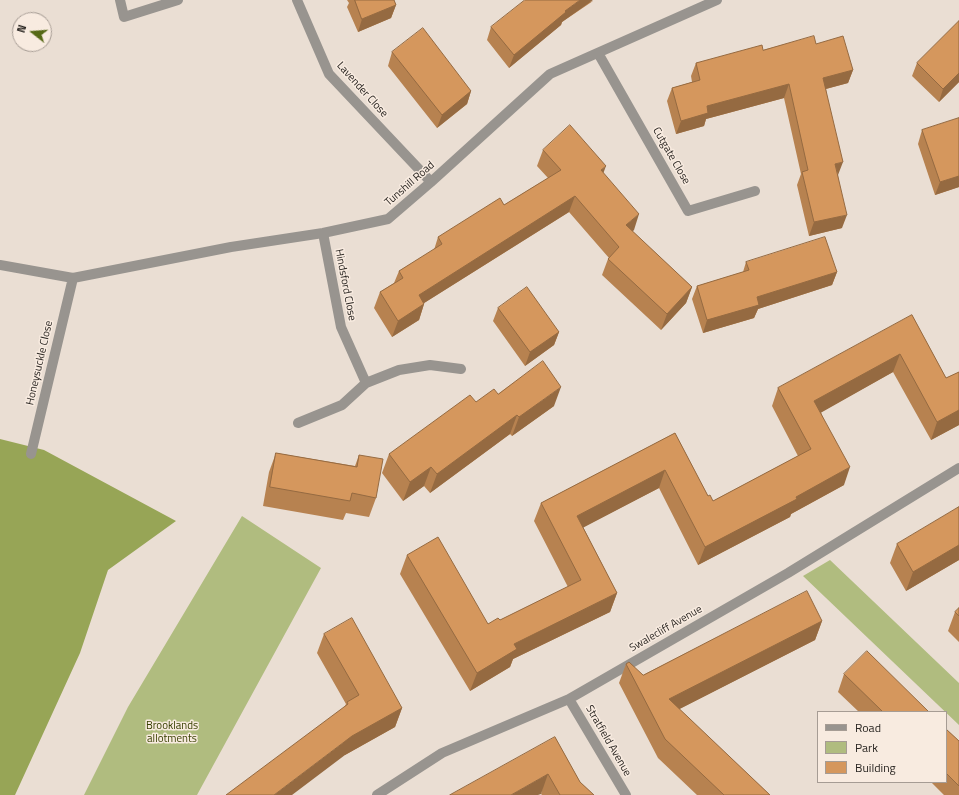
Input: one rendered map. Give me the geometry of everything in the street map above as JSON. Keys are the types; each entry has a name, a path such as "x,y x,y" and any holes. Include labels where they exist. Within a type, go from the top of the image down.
{"street":[{"path":"120,0 124,17 178,0"},
{"name":"Lavender Close","path":"297,0 328,74 431,182"},
{"name":"Tunshill Road","path":"0,266 73,278 231,247 324,233 388,219 550,74 717,0"},
{"name":"Cutgate Close","path":"598,53 688,211 754,191"},
{"name":"Hindsford Close","path":"324,233 341,327 366,383"},
{"name":"Honeysuckle Close","path":"31,454 73,278"},
{"path":"298,423 342,405 366,383 399,370 430,365 461,369"},
{"name":"Swalecliff Avenue","path":"377,795 442,753 569,699 788,573 959,468"},
{"name":"Stratfield Avenue","path":"569,699 626,795"}],"green space":[{"path":"0,439 44,450 176,521 108,570 80,653 15,795 0,795"},
{"name":"Brooklands allotments","path":"242,516 321,568 197,795 84,795 128,707"},
{"path":"830,560 959,683 959,725 947,714 947,711 944,711 803,576"}],"building":[{"path":"355,0 394,0 396,5 362,19"},
{"path":"525,0 580,0 514,55 491,27"},
{"path":"959,21 959,73 943,89 917,63"},
{"path":"423,28 471,91 442,115 392,52"},
{"path":"814,36 816,44 843,36 853,70 823,78 843,162 835,164 847,215 814,222 802,172 808,170 789,84 707,106 708,113 681,121 672,88 700,80 696,63 762,45 763,50"},
{"path":"959,118 959,176 940,182 922,130"},
{"path":"570,125 606,166 601,170 639,214 626,225 692,287 667,314 608,259 619,247 575,196 419,295 424,304 398,321 380,292 403,278 399,271 442,244 438,237 500,198 504,205 561,170 543,150"},
{"path":"825,237 837,272 757,297 759,305 707,320 697,286 749,270 746,262"},
{"path":"527,287 559,332 530,352 498,308"},
{"path":"912,315 946,378 959,372 959,410 937,422 900,354 814,401 850,467 796,497 797,499 705,547 665,470 577,516 617,593 514,644 517,649 477,673 407,555 438,537 488,624 498,618 500,620 581,580 541,503 675,433 708,496 710,495 713,501 811,449 778,388"},
{"path":"543,361 561,387 519,417 517,415 437,474 431,467 410,482 389,454 470,395 476,402 494,389 498,394"},
{"path":"276,453 357,467 359,455 383,459 376,498 352,493 350,501 270,487"},
{"path":"959,507 959,545 913,572 897,544"},
{"path":"807,591 822,621 669,699 770,795 724,795 665,739 626,664 629,662 643,675"},
{"path":"959,608 959,616 955,612"},
{"path":"352,618 402,708 352,736 274,795 226,795 348,704 347,702 359,695 324,634"},
{"path":"867,651 928,711 882,711 844,674"},
{"path":"947,730 959,741 959,786 947,774"},
{"path":"555,737 580,782 594,795 560,795 548,774 511,795 450,795"}]}
